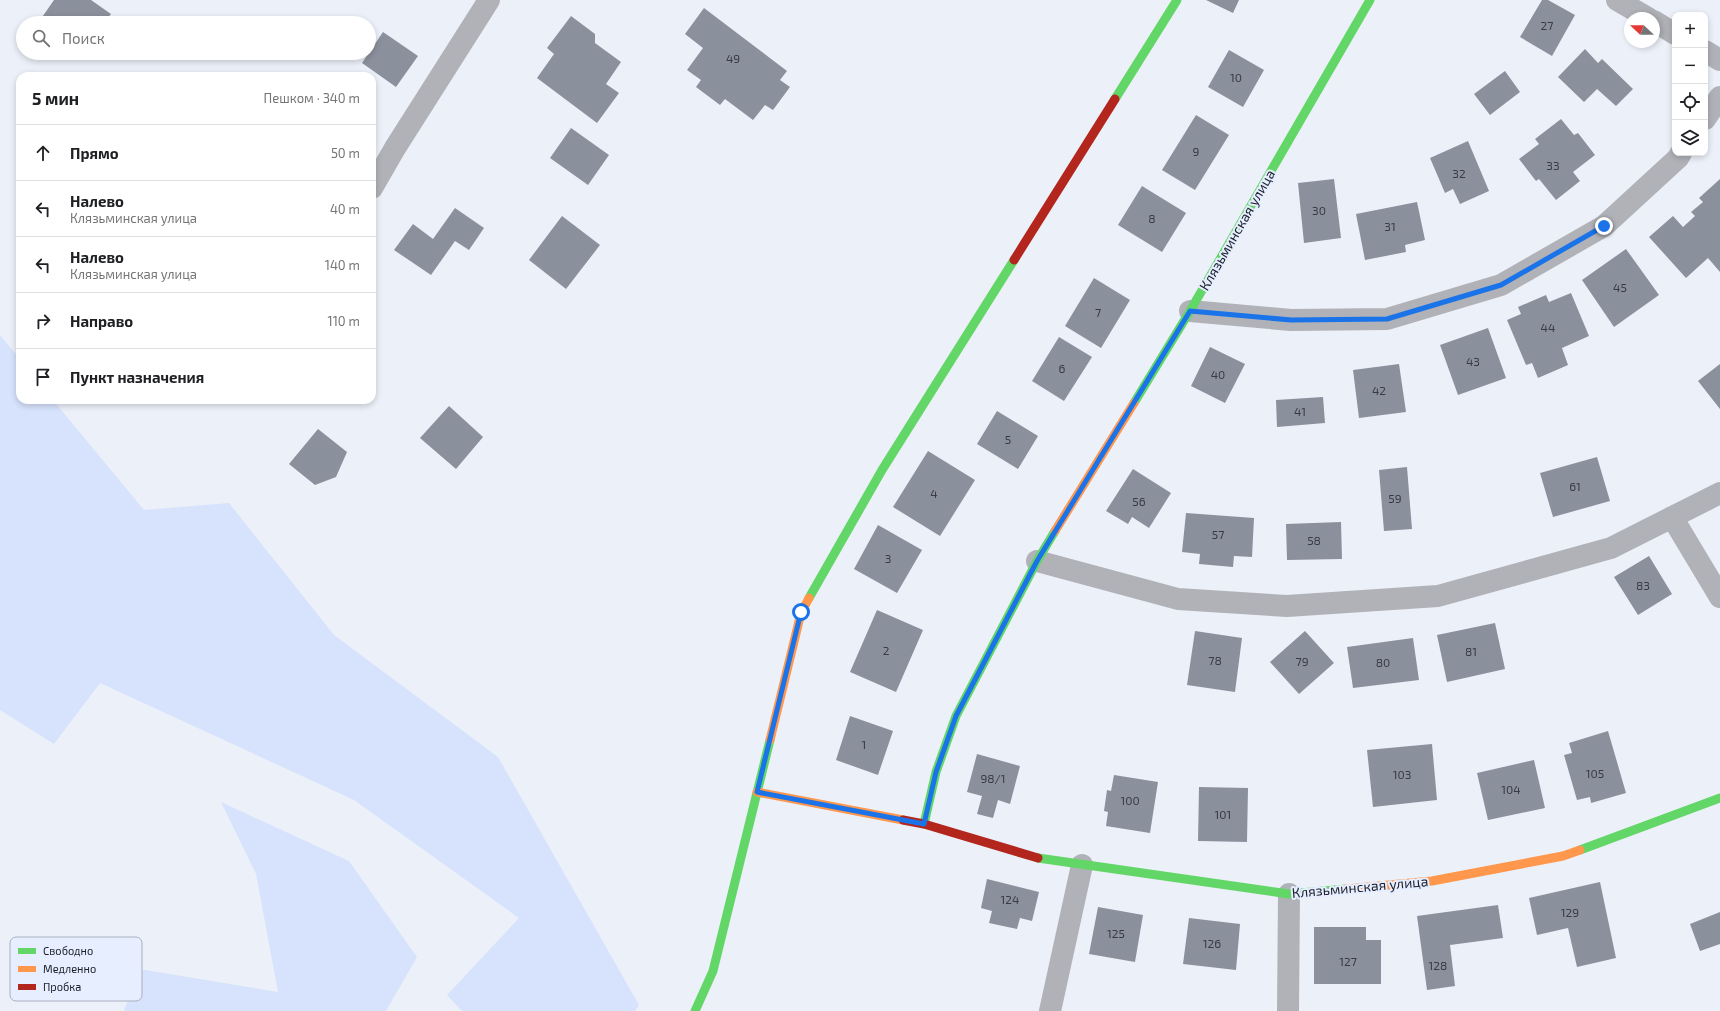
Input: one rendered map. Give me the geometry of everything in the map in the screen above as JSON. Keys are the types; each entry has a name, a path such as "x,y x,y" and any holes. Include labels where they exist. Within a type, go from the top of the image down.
{"street":[{"path":"376,181 399,141 489,0"},
{"path":"695,1011 713,971 801,612 882,470 1177,0"},
{"name":"Клязьминская улица","path":"924,824 936,772 956,716 1037,561 1190,311 1370,0"},
{"path":"1617,0 1638,12"},
{"path":"1660,25 1672,32"},
{"path":"1708,53 1720,60"},
{"path":"1708,115 1720,97"},
{"path":"1190,311 1291,320 1387,319 1501,285 1604,226 1680,156"},
{"path":"1037,561 1178,599 1287,606 1438,596 1611,548 1720,493"},
{"path":"1672,518 1720,597"},
{"name":"Клязьминская улица","path":"757,792 924,824 1043,860 1288,894 1432,881 1563,856 1720,798"},
{"path":"1050,1011 1082,865"},
{"path":"1288,894 1288,1011"}],"shaded area":[{"path":"0,335 16,354 16,404 56,404 144,510 229,503 334,635 498,757 639,1005 635,1011 462,1011 447,995 519,918 354,800 100,683 54,744 0,710"},
{"path":"221,802 349,861 417,957 386,1011 124,1011 128,1001 142,1001 142,969 278,992 256,874"}],"building":[{"path":"54,0 91,0 111,14 109,16 43,16"},
{"path":"1206,0 1239,0 1233,13"},
{"path":"1542,0 1548,0 1575,15 1552,56 1520,37"},
{"path":"704,8 787,71 780,80 790,87 773,110 765,105 753,120 725,99 720,105 696,87 701,80 687,70 703,48 685,34"},
{"path":"571,16 595,34 595,43 621,62 606,84 619,93 597,123 537,78 554,54 547,48"},
{"path":"383,32 418,56 396,87 362,63 364,60 376,60 376,42"},
{"path":"1585,49 1598,63 1602,59 1633,89 1616,106 1597,89 1584,102 1558,77"},
{"path":"1229,50 1264,70 1243,107 1208,87"},
{"path":"1505,71 1520,92 1490,115 1474,94"},
{"path":"1196,115 1229,135 1195,190 1162,170"},
{"path":"1561,119 1574,135 1578,133 1595,155 1573,172 1580,181 1556,200 1539,179 1536,181 1519,159 1539,144 1535,139"},
{"path":"571,128 609,155 588,185 550,158"},
{"path":"1468,141 1489,191 1460,204 1453,189 1445,193 1430,158"},
{"path":"1334,179 1341,238 1304,243 1298,183"},
{"path":"1720,179 1720,272 1708,258 1686,278 1649,237 1673,216 1683,227 1695,216 1691,212 1703,202 1699,198"},
{"path":"1142,186 1186,213 1162,252 1118,225"},
{"path":"1417,202 1425,240 1405,245 1406,252 1365,260 1356,214"},
{"path":"455,208 484,228 469,250 455,241 431,275 394,250 413,224 433,239"},
{"path":"562,216 600,245 566,289 529,260"},
{"path":"1626,249 1659,295 1614,327 1582,280"},
{"path":"1094,278 1130,300 1101,348 1065,326"},
{"path":"1571,293 1589,336 1562,348 1568,365 1538,378 1532,363 1526,365 1507,320 1521,314 1518,307 1546,295 1549,302"},
{"path":"1488,328 1506,378 1458,395 1440,345"},
{"path":"1059,337 1092,357 1064,401 1032,381"},
{"path":"1210,347 1245,364 1225,403 1191,386"},
{"path":"1399,364 1406,412 1359,418 1353,370"},
{"path":"1720,364 1720,409 1698,381"},
{"path":"1323,397 1325,423 1277,427 1276,400"},
{"path":"449,406 483,437 456,469 420,438"},
{"path":"997,411 1038,436 1018,469 977,444"},
{"path":"318,429 347,452 336,477 315,485 289,464"},
{"path":"928,451 975,480 940,536 893,507"},
{"path":"1597,457 1610,501 1553,517 1540,473"},
{"path":"1407,467 1412,529 1384,531 1379,470"},
{"path":"1133,469 1171,493 1149,528 1132,517 1128,524 1106,511"},
{"path":"1186,513 1254,518 1252,557 1234,556 1233,567 1199,564 1200,554 1182,552"},
{"path":"1341,522 1342,559 1287,560 1286,524"},
{"path":"878,525 922,550 897,593 854,569"},
{"path":"1649,556 1672,594 1638,615 1614,577"},
{"path":"877,610 923,630 896,692 850,672"},
{"path":"1495,623 1505,669 1447,682 1437,635"},
{"path":"1195,631 1242,638 1235,692 1187,685"},
{"path":"1305,631 1334,663 1299,694 1270,662"},
{"path":"1413,638 1419,680 1353,688 1347,647"},
{"path":"850,716 893,731 878,775 836,760"},
{"path":"1608,731 1626,793 1591,803 1590,797 1577,800 1564,755 1572,753 1569,743"},
{"path":"1432,744 1437,800 1373,807 1367,750"},
{"path":"977,754 1020,766 1010,804 998,800 993,818 977,814 982,796 967,792"},
{"path":"1534,760 1545,808 1488,820 1477,773"},
{"path":"1114,775 1158,782 1150,833 1106,826 1108,812 1104,811 1107,790 1111,791"},
{"path":"1199,787 1248,788 1247,842 1198,841"},
{"path":"987,879 1039,892 1032,921 1020,918 1017,929 989,923 992,911 981,908"},
{"path":"1600,882 1616,958 1577,967 1568,928 1537,935 1529,898"},
{"path":"1498,905 1503,938 1450,945 1455,986 1427,990 1417,916"},
{"path":"1098,907 1143,915 1135,962 1089,954"},
{"path":"1720,912 1720,944 1700,951 1690,924"},
{"path":"1189,918 1240,924 1236,970 1183,964"},
{"path":"1314,927 1366,927 1366,940 1381,940 1381,984 1314,984"}],"traffic: fast":[{"path":"1115,99 1177,0"},
{"path":"1134,403 1190,311 1370,0"},
{"path":"809,598 882,470 1014,260"},
{"path":"924,824 936,772 956,716 1037,561 1055,531"},
{"path":"695,1011 713,971 770,740"},
{"path":"1580,850 1720,798"},
{"path":"1038,858 1289,894 1346,889"}],"traffic: slow":[{"path":"1055,531 1134,403"},
{"path":"770,740 801,613 809,598"},
{"path":"757,792 903,820"},
{"path":"1346,889 1432,881 1563,856 1580,850"}],"traffic: jam":[{"path":"1014,260 1115,99"},
{"path":"903,820 924,824 1038,858"}],"route":[{"path":"801,612 757,792 924,824 936,772 956,716 1037,561 1190,311 1291,320 1387,319 1501,285 1604,226"}]}
